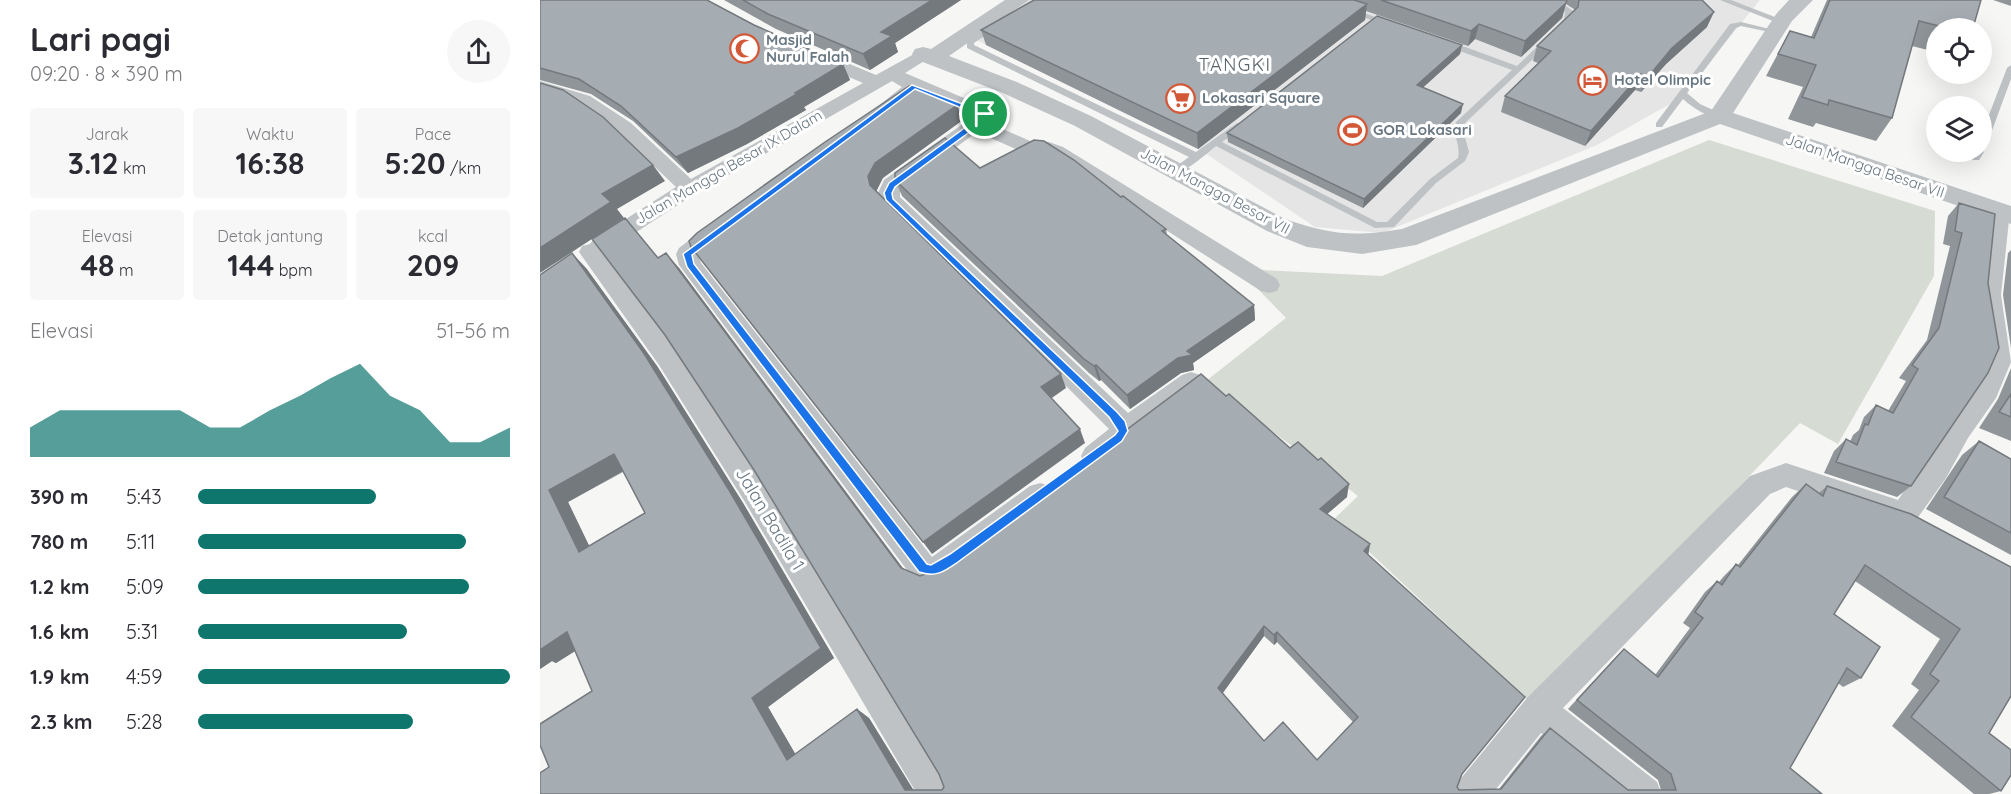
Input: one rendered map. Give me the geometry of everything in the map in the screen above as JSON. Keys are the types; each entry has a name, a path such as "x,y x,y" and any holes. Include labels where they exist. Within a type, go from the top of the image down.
{"street":[{"path":"928,55 1003,0"},
{"path":"1719,116 1778,26 1795,5 1803,0"},
{"path":"928,55 1024,2"},
{"path":"804,51 915,86 985,114 975,124 891,185 888,193 890,200 1113,415 1121,424 1123,431"},
{"name":"Jalan Mangga Besar IX Dalam","path":"582,258 689,188 928,55"},
{"name":"Jalan Mangga Besar VII","path":"928,55 1073,116 1276,225 1317,240 1362,245 1406,238 1719,116 2005,213"},
{"path":"540,86 583,100 624,127 689,188"},
{"path":"868,120 915,86"},
{"path":"975,124 1027,147 1049,148 1056,151 1269,285"},
{"path":"1470,794 1539,710 1760,485 1786,475 1914,520 1936,470 1959,430 1987,391 1999,361 1989,296 2005,213"},
{"path":"737,215 687,254 690,265 923,568 931,571 940,568 1119,438 1123,431 1191,382"},
{"name":"Jalan Badila 1","path":"582,258 675,367 761,503 936,794"},
{"path":"1539,710 1645,794"}],"lane":[{"path":"1322,0 1397,27"},
{"path":"1217,143 1375,225 1386,226 1395,222 1433,181 1462,159 1464,152 1458,126 1568,20 1569,11 1552,0"},
{"path":"1724,0 1778,26"},
{"path":"1024,2 970,42 970,46 1198,157"},
{"path":"1366,26 1375,19"},
{"path":"1659,125 1684,95 1733,26 1741,24 1778,26"},
{"path":"1442,42 1518,69"},
{"path":"1992,118 2011,68"},
{"path":"1684,95 1697,106 1719,116"},
{"path":"1174,172 1198,157 1245,121"}],"shaded area":[{"path":"1025,0 1760,0 1679,99 1597,145 1382,233 1315,227 1202,151 964,34"},
{"path":"1709,140 1935,211 1934,276 1838,444 1800,423 1532,704 1334,519 1358,496 1206,381 1286,318 1249,280 1261,270 1382,276"}],"building":[{"path":"540,0 707,0 754,25 843,64 738,128 676,157 621,106 579,79 540,68"},
{"path":"743,0 932,0 881,32 892,36 863,54 768,14"},
{"name":"Lokasari Square","path":"1034,0 1354,0 1367,4 1197,133 981,30"},
{"path":"1381,0 1567,0 1525,41 1479,24 1471,31"},
{"path":"1579,0 1702,0 1714,12 1672,48 1648,77 1641,74 1591,131 1505,96 1551,51 1537,46 1578,7"},
{"path":"1830,0 1981,0 1976,18 1926,18 1926,23 1919,21 1892,118 1829,100 1828,105 1802,97 1816,65 1778,54 1790,31 1814,38"},
{"name":"GOR Lokasari","path":"1377,16 1462,45 1417,85 1463,104 1364,199 1227,133"},
{"path":"540,83 563,90 603,117 653,165 602,194 611,202 540,248"},
{"path":"909,86 957,105 875,163 868,176 870,185 1061,374 1041,387 1080,429 923,542 691,247 689,241 825,142"},
{"path":"945,138 980,168 1034,140 1044,141 1074,160 1166,229 1162,231 1254,305 1187,351 1192,355 1178,358 1127,395 1096,365 1084,359 895,180 895,173"},
{"path":"1959,203 1995,214 1988,283 1999,348 1988,373 1911,486 1836,462 1846,439 1857,445 1876,405 1893,413 1918,369 1912,365 1939,328 1962,233 1955,231"},
{"path":"625,218 658,258 666,253 901,568 920,576 942,568 1201,374 1226,396 1229,394 1290,448 1298,442 1318,460 1321,458 1349,484 1320,509 1370,544 1364,551 1525,697 1462,774 1457,787 1459,790 1501,789 1550,728 1628,790 1676,790 1671,774 1577,700 1624,649 1658,677 1703,618 1695,612 1717,581 1722,585 1736,564 1740,567 1806,484 1823,496 1827,486 1911,514 2011,567 2011,696 1989,733 2011,750 2011,775 2001,791 1911,717 1939,681 1930,674 1960,629 1865,565 1834,614 1880,647 1861,678 1847,668 1790,768 1822,794 540,794 540,773 549,767 540,745 540,724 592,691 567,632 540,650 540,275 572,253 643,352 729,490 821,648 752,698 787,760 857,709 905,790 942,790 944,787 939,774 754,470 665,335 592,239","holes":["614,454 645,513 579,552 549,490","1264,626 1274,635 1277,632 1358,717 1317,760 1283,722 1264,741 1218,688"]},
{"path":"2011,394 2011,417 1999,412"},
{"path":"1979,441 2011,459 2011,533 1944,497"}],"place":[{"name":"Masjid Nurul Falah","path":"745,49"},
{"name":"Hotel Olimpic","path":"1593,80"},
{"name":"Lokasari Square","path":"1181,98"},
{"name":"GOR Lokasari","path":"1352,130"}],"district":[{"name":"TANGKI","path":"1235,65"}],"route":[{"path":"915,86 985,114 891,185 888,193 890,200 1113,415 1121,424 1123,431 1119,438 940,568 931,571 923,568 690,265 687,254 915,86"}]}
